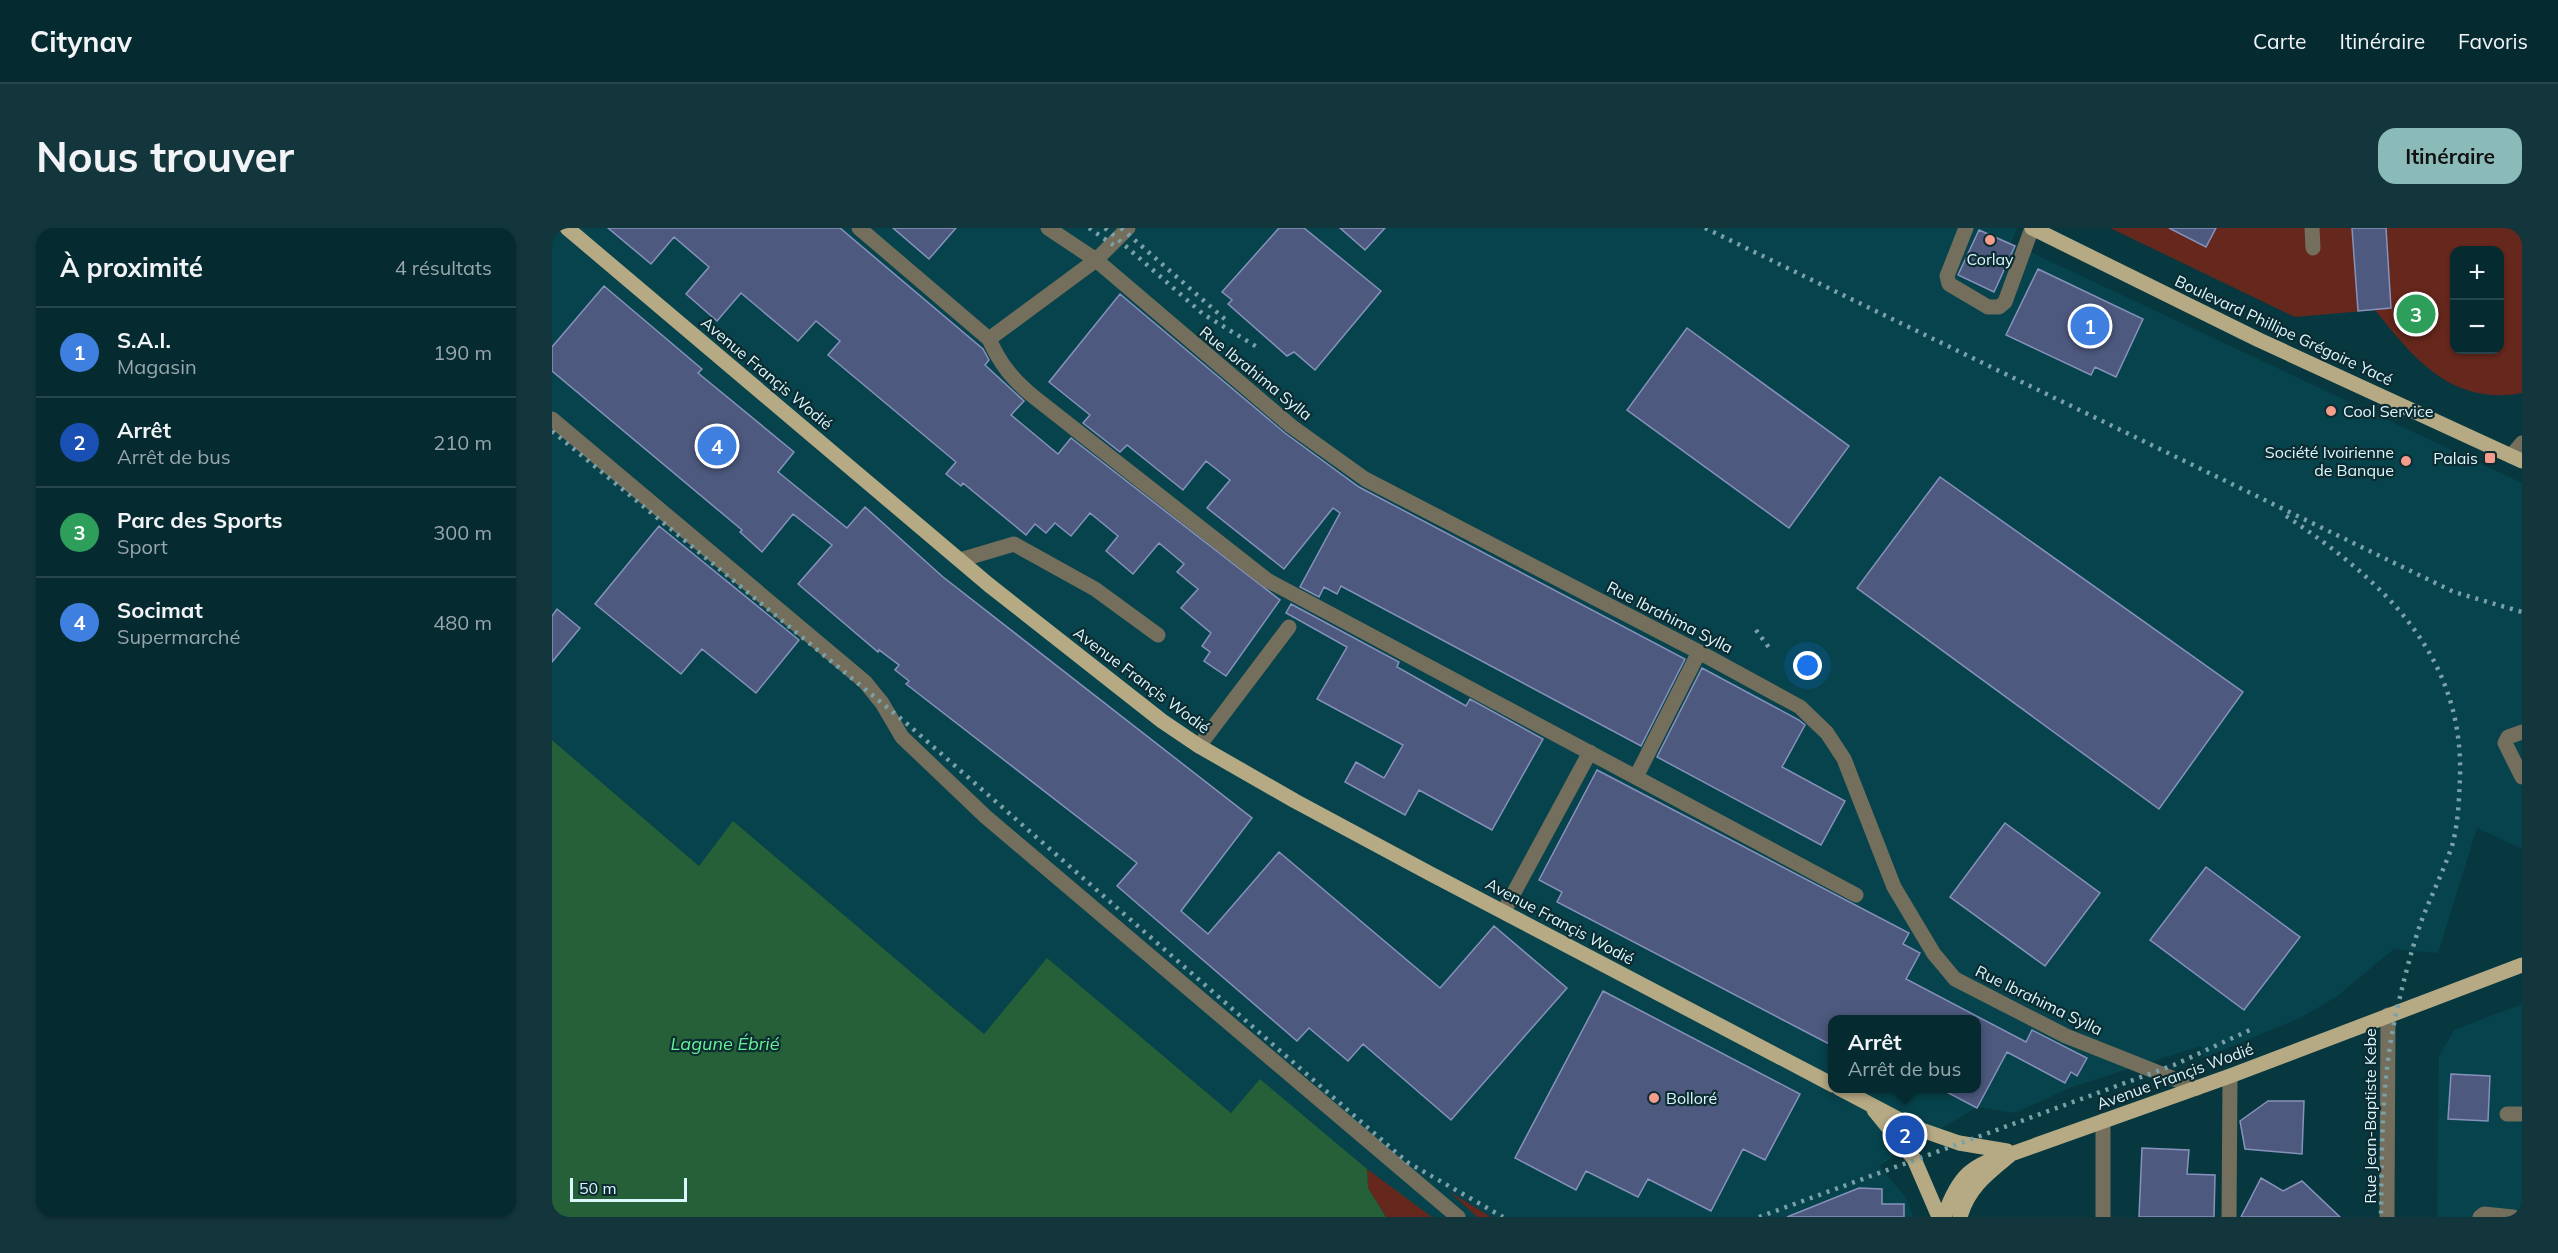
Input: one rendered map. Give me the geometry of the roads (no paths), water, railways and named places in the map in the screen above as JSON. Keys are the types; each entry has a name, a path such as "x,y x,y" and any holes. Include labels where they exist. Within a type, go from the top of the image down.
{"main road":[{"name":"Avenue Françis Wodié","path":"567,228 988,585 1162,721 1199,746 1295,801 1828,1082"},
{"name":"Boulevard Phillipe Grégoire Yacé","path":"2032,228 2259,340 2516,459"},
{"name":"Avenue Françis Wodié","path":"2014,1153 2198,1088 2522,965"},
{"path":"1847,1093 1913,1127 1934,1135 1959,1143 2014,1153"},
{"path":"1868,1103 1914,1159 1939,1217"},
{"path":"1944,1217 1952,1194 1964,1175 1989,1159 2014,1153"},
{"path":"1960,1217 1969,1194 1981,1179 2014,1153"}],"street":[{"path":"859,228 988,339 1000,364 1014,380 1267,580 1856,895"},
{"name":"Rue Ibrahima Sylla","path":"1048,228 1096,260 1291,426 1365,479 1699,652 1800,707 1827,733 1844,759 1894,887 1934,954 1955,979 2066,1036 2198,1088"},
{"path":"988,339 1096,260 1128,228"},
{"path":"1966,228 1947,276 1948,284 1988,307 1999,307 2006,302 2032,228"},
{"path":"2312,228 2313,249"},
{"path":"552,419 865,682 882,703 902,737 986,817 1458,1217"},
{"path":"2516,459 2522,443"},
{"path":"960,560 1014,544 1095,590 1158,635"},
{"path":"1199,746 1289,627"},
{"path":"1636,777 1699,652"},
{"path":"2522,732 2508,737 2505,743 2522,775"},
{"path":"1504,911 1590,752"},
{"name":"Rue Jean-Baptiste Kebe","path":"2387,1217 2388,1015"},
{"path":"2229,1217 2230,1076"},
{"path":"2103,1121 2103,1217"},
{"path":"2481,1217 2484,1214 2513,1217"}],"water":[{"name":"Lagune Ébrié","path":"552,740 699,866 733,821 984,1034 1047,958 1231,1113 1260,1079 1367,1169 1368,1188 1386,1217 552,1217"}],"railway":[{"path":"1089,228 1116,247"},
{"path":"1105,228 1203,314 1257,347"},
{"path":"1121,228 1227,321"},
{"path":"1705,228 2454,592 2522,612"},
{"path":"552,431 905,722 1407,1162 1503,1217"},
{"path":"2286,516 2354,566 2384,594 2410,624 2432,657 2448,694 2458,734 2460,778 2454,838 2417,933 2404,979 2387,1064 2383,1115 2381,1217"},
{"path":"1756,630 1770,649"},
{"path":"1759,1217 2174,1065 2252,1029"}],"place":[{"name":"Corlay","path":"1990,240"},
{"name":"Parc des Sports","path":"2416,314"},
{"name":"S.A.I.","path":"2090,326"},
{"name":"Cool Service","path":"2331,411"},
{"name":"Socimat","path":"717,446"},
{"name":"Palais","path":"2490,458"},
{"name":"Société Ivoirienne de Banque","path":"2406,461"},
{"name":"Bolloré","path":"1654,1098"},
{"name":"Arrêt","path":"1905,1135"}]}
